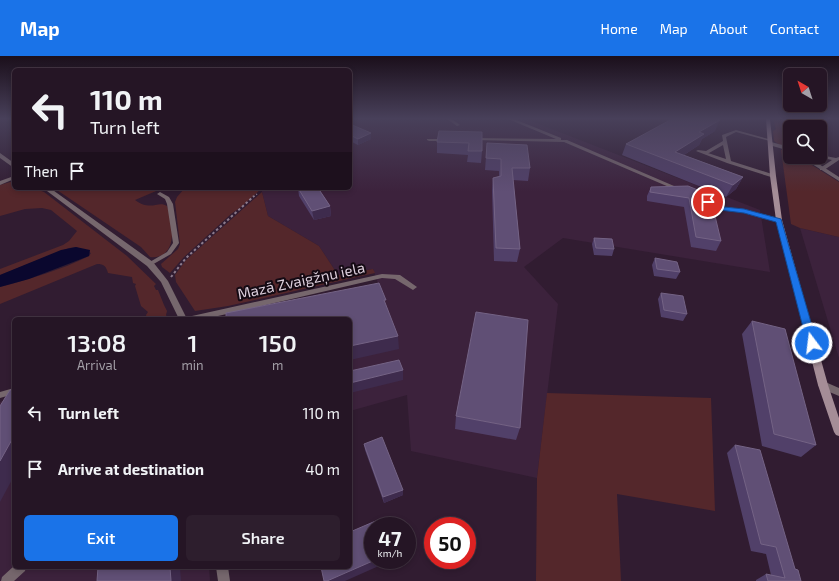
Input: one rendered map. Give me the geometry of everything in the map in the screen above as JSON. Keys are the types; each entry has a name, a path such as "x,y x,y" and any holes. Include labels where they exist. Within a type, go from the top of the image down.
{"main road":[{"path":"770,144 779,220 823,385 839,432"}],"street":[{"path":"0,155 12,164"},
{"path":"814,164 839,179"},
{"path":"49,190 150,264 167,287 182,317"},
{"name":"Mazā Zvaigžņu iela","path":"201,317 382,276 397,277 413,287"},
{"path":"823,385 839,392"},
{"path":"222,569 224,581"}],"lane":[{"path":"571,144 687,193"},
{"path":"722,144 707,152 698,151 773,176"},
{"path":"725,144 729,162"},
{"path":"827,157 838,158"},
{"path":"822,169 838,158"},
{"path":"0,182 12,178"},
{"path":"150,264 168,253 174,248 176,243 170,204 167,198 160,194"},
{"path":"701,199 723,208 744,211 779,220"},
{"path":"0,395 12,392"},
{"path":"6,581 19,569"}],"path":[{"path":"167,287 172,276 186,258 257,194"}],"shaded area":[{"path":"352,144 589,144 760,210 770,272 563,238 524,267 558,304 537,478 411,451 407,395 352,410 352,317 232,317 379,286 373,269 338,275 319,246 268,216 262,190 352,190"},
{"path":"781,150 783,150 783,164 810,164 839,182 839,237 800,228 791,224"},
{"path":"12,182 12,190 38,190 44,192 127,256 156,284 154,286 156,290 158,290 167,311 167,317 146,317 148,312 141,306 135,286 136,284 133,283 132,277 108,273 103,265 99,264 0,304 0,287 56,270 89,256 91,253 76,247 69,248 0,275 0,269 63,245 69,241 77,231 51,210 42,208 25,209 0,216 0,185"},
{"path":"57,190 158,190 135,200 150,206 160,204 167,206 172,230 170,247 165,253 159,256 150,257 141,247"},
{"path":"183,190 260,190 184,257 170,273 162,267 161,264 178,249 180,244 175,202"},
{"path":"262,192 268,216 319,246 338,275 373,269 375,273 228,306 195,311 176,282 175,275 186,260"},
{"path":"800,228 839,237 839,358"},
{"path":"76,247 90,250 89,256 29,279 0,287 0,275 61,250"},
{"path":"547,393 711,398 715,511 617,494 621,581 536,581 537,478"},
{"path":"12,398 12,569 209,569 210,581 0,581 0,402"}],"building":[{"path":"469,144 482,144 482,151 468,151"},
{"path":"487,144 527,145 530,168 512,168 520,249 496,248 493,178 501,176 501,159 486,158"},
{"path":"626,144 689,144 675,152 743,177 733,185"},
{"path":"688,186 710,195 721,241 696,237 689,198 650,192 651,187"},
{"path":"299,190 319,190 330,206 312,211"},
{"path":"594,238 612,239 614,249 596,248"},
{"path":"655,258 677,262 680,272 657,269"},
{"path":"379,283 398,336 352,346 352,317 226,317 226,313"},
{"path":"661,293 683,296 687,314 664,310"},
{"path":"476,312 528,320 520,428 456,416"},
{"path":"752,321 785,329 816,445 774,434"},
{"path":"399,360 403,370 352,383 352,371"},
{"path":"10,390 12,390 12,440 0,461 0,406"},
{"path":"382,437 403,490 383,497 364,444"},
{"path":"735,445 760,450 795,569 798,570 801,581 768,581 766,574 785,578 776,547 761,544"},
{"path":"364,526 364,565 327,581 324,581 321,569 352,569 352,531"},
{"path":"98,569 170,569 171,581 97,581"}],"route":[{"path":"708,202 723,208 744,211 779,220 812,343"}]}
